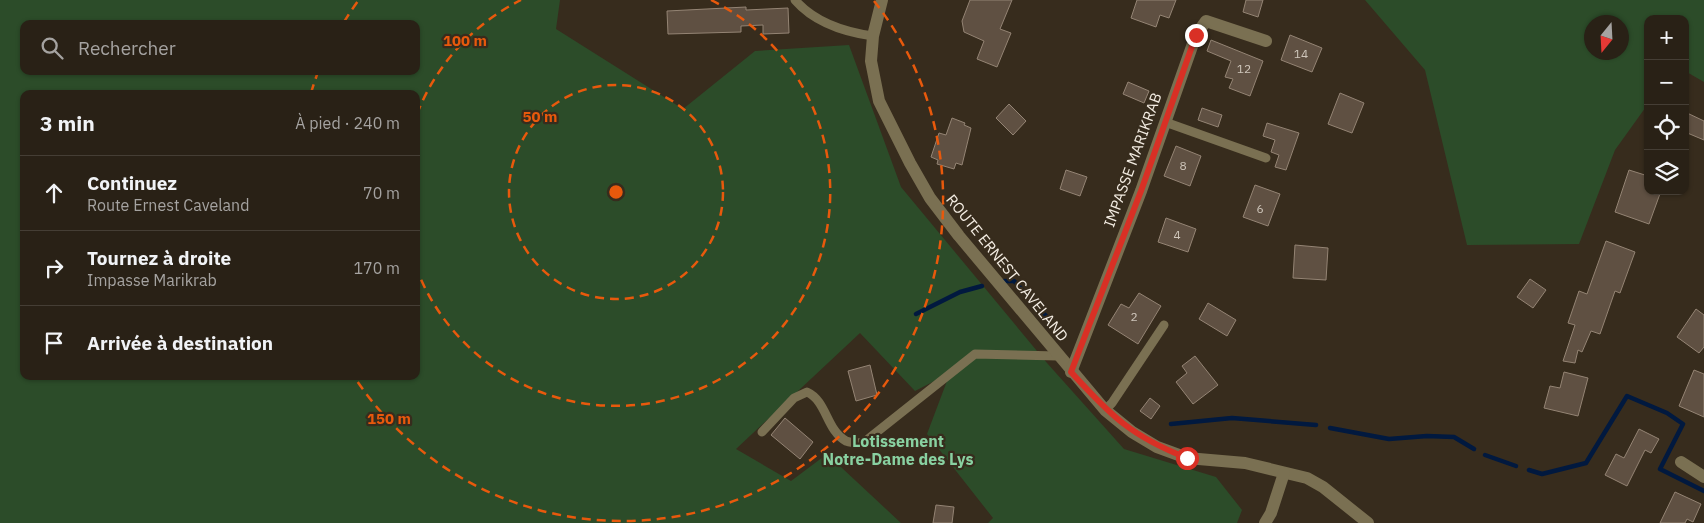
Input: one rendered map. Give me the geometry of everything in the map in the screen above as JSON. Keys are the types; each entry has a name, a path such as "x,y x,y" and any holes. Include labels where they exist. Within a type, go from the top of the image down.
{"street":[{"name":"ROUTE ERNEST CAVELAND","path":"882,0 873,36 871,61 879,101 930,198 1071,372 1105,410 1132,432 1157,446 1187,458 1244,463 1307,478 1323,487 1368,523"},
{"name":"IMPASSE MARIKRAB","path":"1071,372 1141,191 1188,54 1206,20 1266,42"},
{"path":"1681,462 1704,477"},
{"path":"1265,523 1272,513 1284,474"}],"lane":[{"path":"795,0 802,9 832,27 873,36"},
{"path":"1165,122 1266,158"},
{"path":"1105,410 1112,403 1164,325"},
{"path":"762,432 794,398 807,392 817,396 832,427 842,437 847,441 862,443 975,354 1058,356"}],"green space":[{"path":"0,0 560,0 556,29 683,109 755,51 849,45 901,187 1047,363 1124,449 1216,477 1242,510 1237,523 988,523 993,518 927,434 950,373 915,391 860,333 736,449 791,481 827,454 901,523 0,523"},
{"path":"1365,0 1704,0 1704,82 1689,73 1689,15 1644,15 1644,110 1615,150 1579,244 1467,245 1425,70"}],"building":[{"path":"970,0 1012,0 1000,29 1011,33 997,67 977,59 984,41 964,32 962,21"},
{"path":"1137,0 1176,0 1169,18 1160,15 1156,27 1131,18"},
{"path":"1246,0 1263,0 1258,17 1243,12"},
{"path":"746,7 746,10 788,8 789,33 763,34 763,25 741,26 741,32 668,34 667,11"},
{"path":"1290,35 1322,48 1312,72 1281,60"},
{"path":"1211,40 1263,61 1250,96 1229,88 1233,79 1225,77 1231,61 1207,51"},
{"path":"1128,82 1149,91 1144,103 1123,94"},
{"path":"1340,93 1364,103 1352,133 1328,124"},
{"path":"1009,104 1026,121 1013,135 996,118"},
{"path":"1202,108 1222,115 1218,127 1198,120"},
{"path":"1689,114 1704,121 1704,140 1689,134"},
{"path":"952,118 965,123 964,125 971,128 962,165 956,163 954,169 937,164 938,160 931,157 939,133 946,135"},
{"path":"1267,123 1299,133 1286,170 1275,167 1279,155 1271,152 1275,140 1263,136"},
{"path":"1176,146 1201,156 1190,186 1164,176"},
{"path":"1066,170 1087,177 1080,196 1060,189"},
{"path":"1629,170 1644,175 1644,195 1660,195 1649,224 1615,212"},
{"path":"1255,185 1280,194 1268,226 1243,217"},
{"path":"1166,218 1196,229 1188,252 1158,242"},
{"path":"1606,241 1635,252 1620,293 1615,291 1600,334 1591,331 1582,352 1578,350 1575,363 1563,361 1575,325 1568,323 1579,291 1587,294"},
{"path":"1295,245 1328,248 1326,280 1293,278"},
{"path":"1530,279 1546,290 1533,308 1517,297"},
{"path":"1139,293 1161,306 1138,344 1108,325 1121,304 1129,308"},
{"path":"1208,303 1236,320 1227,336 1199,319"},
{"path":"1696,309 1704,315 1704,347 1699,353 1677,337"},
{"path":"1195,356 1218,385 1193,404 1176,382 1187,373 1182,366"},
{"path":"870,365 877,395 856,401 848,371"},
{"path":"1694,370 1704,374 1704,417 1679,406"},
{"path":"1564,372 1588,378 1578,416 1544,408 1550,386 1560,388"},
{"path":"1150,398 1160,406 1151,419 1140,411"},
{"path":"785,418 813,442 800,459 771,435"},
{"path":"1639,429 1659,439 1651,453 1645,450 1627,486 1605,475 1616,454 1624,458"},
{"path":"1675,492 1701,504 1693,522 1687,519 1685,523 1660,523"},
{"path":"936,505 954,507 952,523 933,523"}],"waterway":[{"path":"1004,281 1014,281 1046,316 1057,334"},
{"path":"916,314 960,292 982,286"},
{"path":"1529,470 1542,474 1586,463 1627,396 1667,413 1683,424 1660,469 1704,491"},
{"path":"1171,424 1232,418 1316,425"},
{"path":"1330,428 1389,439 1427,436 1454,437 1474,449"},
{"path":"1485,455 1516,466"}],"district":[{"name":"Lotissement Notre-Dame des Lys","path":"898,450"}],"route":[{"path":"1187,458 1157,446 1132,432 1105,410 1071,372 1141,191 1196,35"}]}
